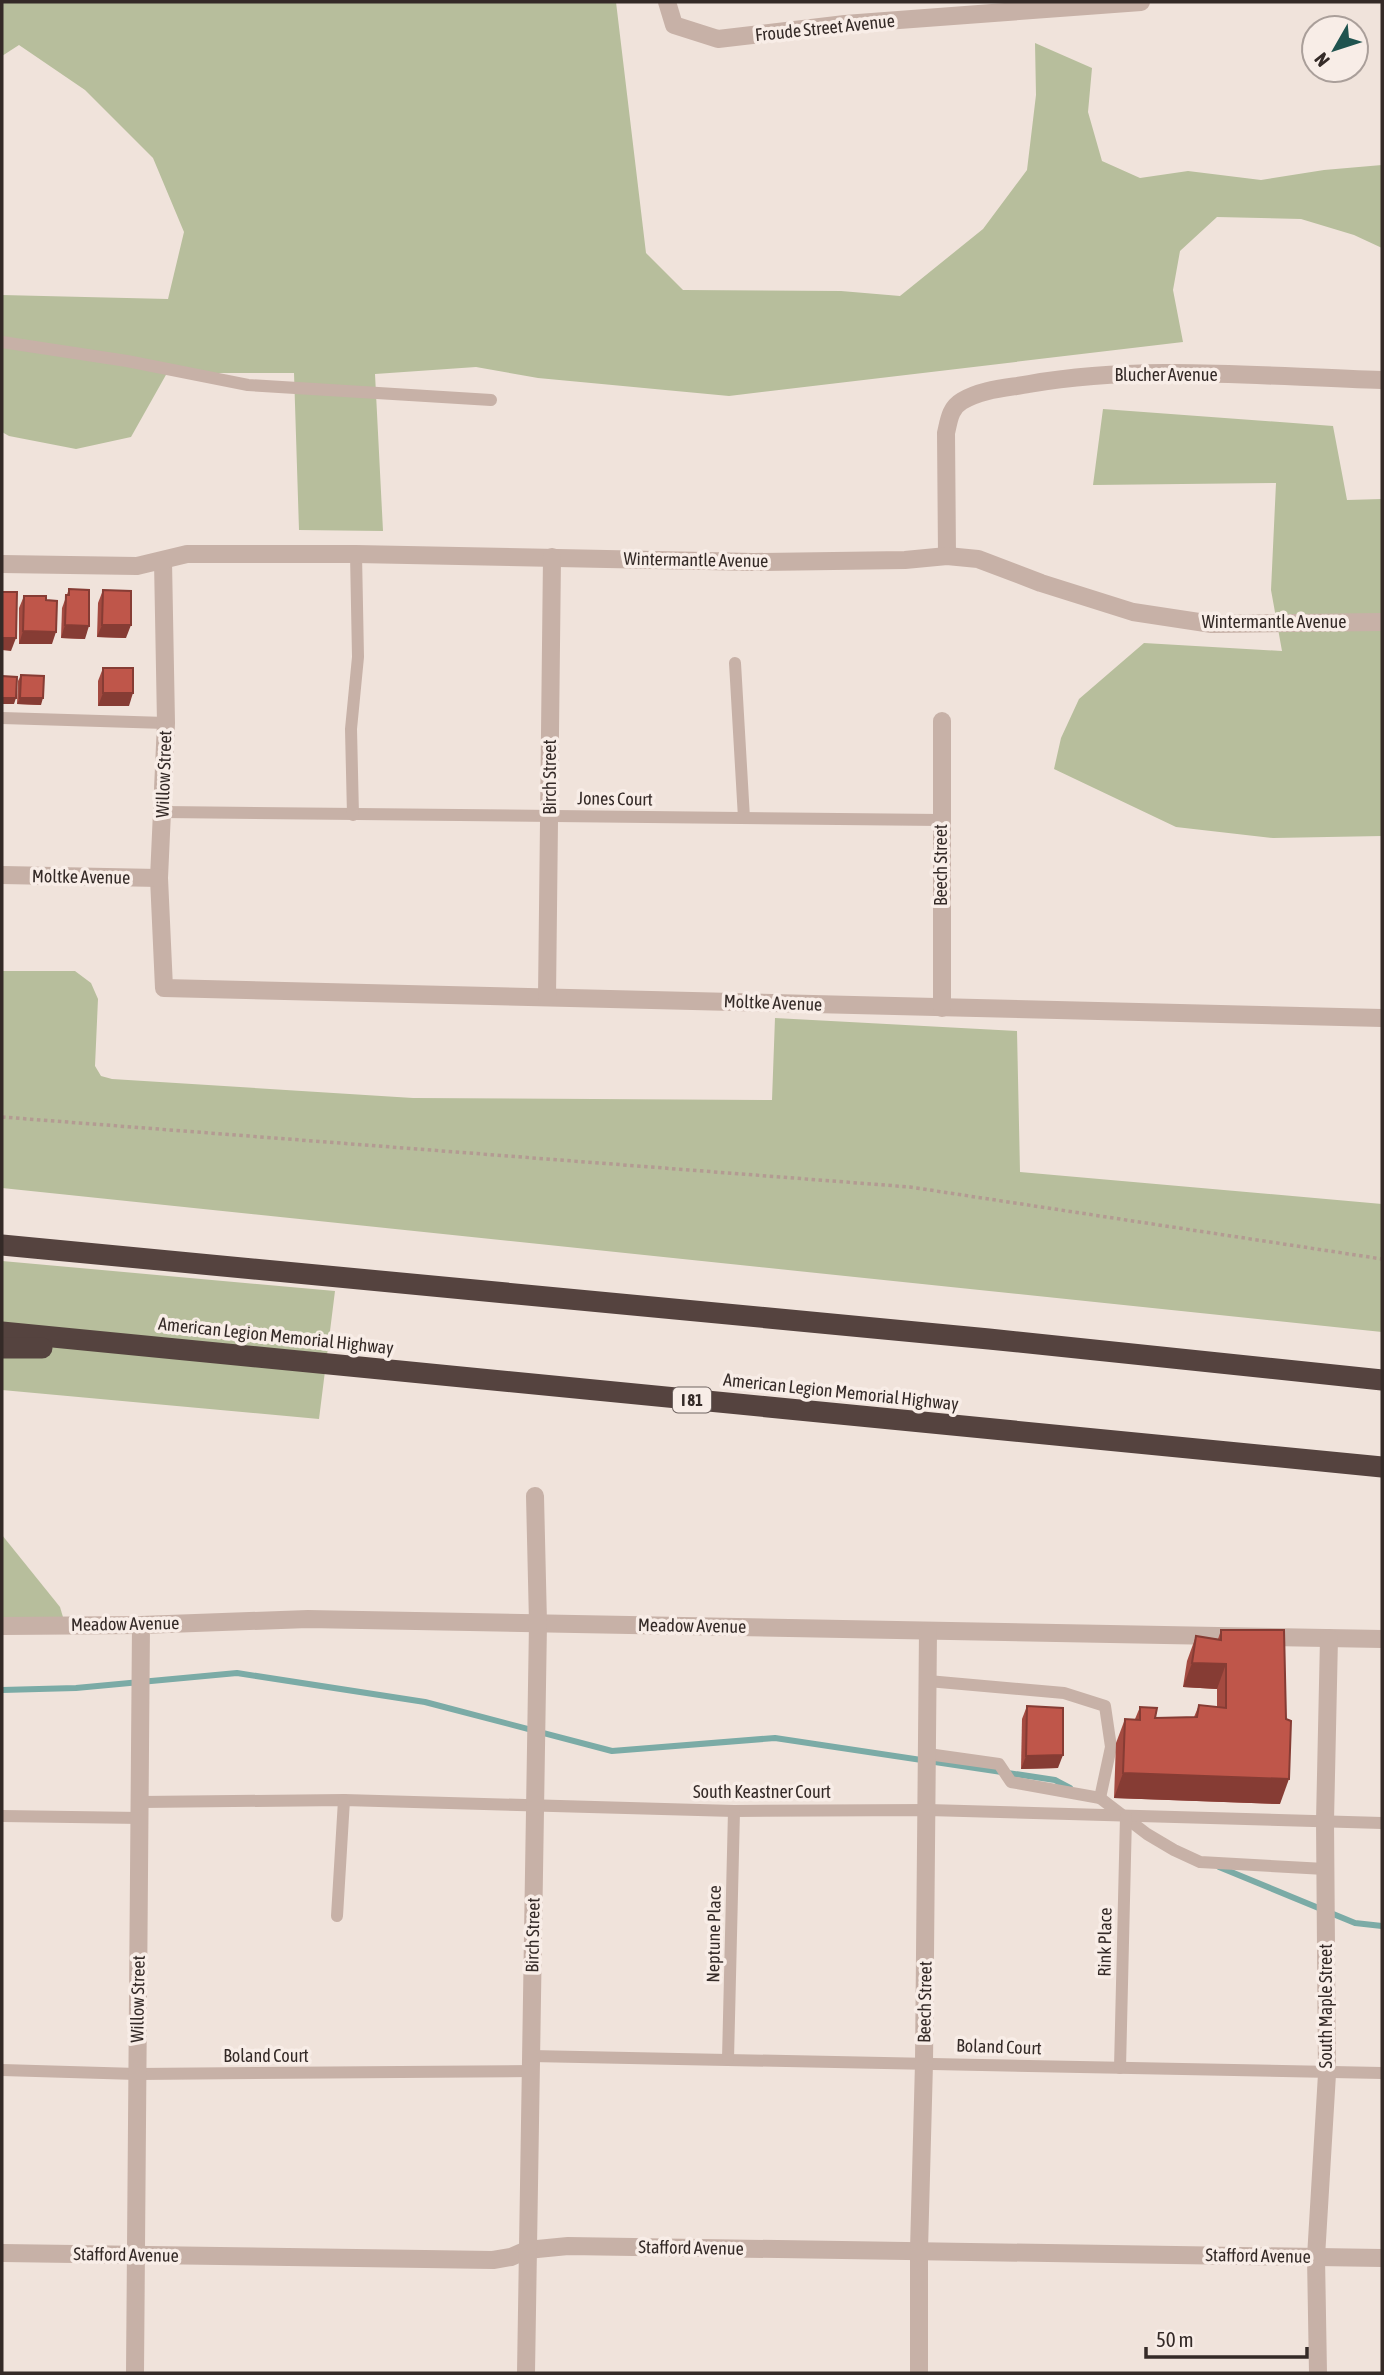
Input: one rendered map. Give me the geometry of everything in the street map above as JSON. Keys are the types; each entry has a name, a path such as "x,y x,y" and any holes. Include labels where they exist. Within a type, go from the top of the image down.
{"highway":[{"path":"2,1245 989,1339 1382,1380"},
{"name":"American Legion Memorial Highway","path":"2,1332 1382,1467"},
{"path":"2,1348 142,1346"}],"street":[{"name":"Froude Street Avenue","path":"667,2 674,25 718,39 845,24 1140,2"},
{"name":"Blucher Avenue","path":"947,556 946,433 950,414 962,401 985,391 1087,376 1186,372 1382,380"},
{"name":"Wintermantle Avenue","path":"2,564 137,566 187,554 356,554 754,562 905,560 947,556 978,559 1041,583 1133,612 1212,624 1382,622"},
{"name":"Birch Street","path":"547,997 551,557"},
{"name":"Willow Street","path":"163,561 166,723 159,878 164,988"},
{"name":"Beech Street","path":"942,721 942,1008"},
{"name":"Moltke Avenue","path":"2,875 159,878"},
{"name":"Moltke Avenue","path":"164,988 1382,1018"},
{"name":"Birch Street","path":"526,2373 538,1623 535,1496"},
{"name":"Meadow Avenue","path":"2,1626 141,1625 308,1619 1382,1639"},
{"name":"Willow Street","path":"135,2373 141,1625"},
{"name":"Beech Street","path":"919,2373 928,1810 928,1631"},
{"name":"South Maple Street","path":"1318,2373 1316,2257 1326,2074 1325,1821 1329,1638"},
{"name":"Stafford Avenue","path":"2,2253 493,2260 511,2258 527,2250 568,2246 1382,2258"}],"lane":[{"path":"2,342 127,361 248,385 491,400"},
{"path":"353,815 351,729 358,657 356,554"},
{"path":"735,663 744,818"},
{"path":"2,718 166,723"},
{"name":"Jones Court","path":"163,811 941,820"},
{"path":"928,1682 1064,1693 1105,1706 1111,1747 1100,1798"},
{"path":"928,1754 999,1763 1011,1782 1100,1798 1147,1834 1200,1861 1325,1869"},
{"path":"337,1916 345,1800"},
{"name":"South Keastner Court","path":"2,1816 345,1800 734,1811 928,1810 1382,1823"},
{"name":"Neptune Place","path":"728,2059 734,1811"},
{"name":"Rink Place","path":"1120,2068 1126,1816"},
{"name":"Boland Court","path":"2,2070 137,2074 728,2059 1326,2074 1382,2073"}],"path":[{"path":"2,1116 910,1187 1382,1259"}],"green space":[{"path":"2,2 616,2 646,253 683,290 841,291 900,296 983,229 1027,170 1036,95 1035,43 1092,68 1088,112 1102,161 1140,178 1188,171 1261,180 1324,170 1382,165 1382,248 1354,235 1301,219 1217,217 1180,251 1173,290 1183,342 729,396 538,378 476,367 375,374 383,531 299,530 294,373 167,373 131,437 76,449 9,436 2,432 2,295 168,299 184,232 153,158 85,90 19,45 2,56"},
{"path":"1103,409 1333,426 1347,500 1382,499 1382,836 1273,838 1176,827 1054,769 1061,738 1079,699 1144,643 1282,651 1271,590 1276,483 1093,485"},
{"path":"2,971 75,971 91,983 98,999 95,1066 101,1076 112,1079 413,1098 772,1100 775,1018 1017,1031 1020,1172 1382,1204 1382,1332 2,1188"},
{"path":"2,1261 335,1291 319,1419 2,1390"},
{"path":"2,1535 60,1607 68,1634 2,1633"}],"building":[{"path":"69,589 89,590 89,626 65,625 66,595 69,595"},
{"path":"103,590 131,591 131,625 102,625"},
{"path":"2,592 17,592 16,638 2,638"},
{"path":"24,596 46,596 46,600 57,601 56,632 23,631"},
{"path":"103,668 133,668 133,693 103,693"},
{"path":"21,675 44,676 43,698 20,698"},
{"path":"2,676 17,677 16,698 2,698"},
{"path":"1221,1630 1284,1630 1286,1719 1291,1721 1289,1779 1123,1773 1125,1719 1140,1720 1140,1707 1157,1708 1155,1718 1197,1717 1199,1705 1226,1708 1226,1664 1192,1663 1196,1636 1221,1640"},
{"path":"1027,1706 1063,1708 1063,1755 1026,1756"}],"waterway":[{"path":"2,1690 76,1688 237,1673 425,1702 612,1751 775,1738 1055,1780 1070,1788"},
{"path":"1219,1867 1355,1923 1382,1926"}]}
